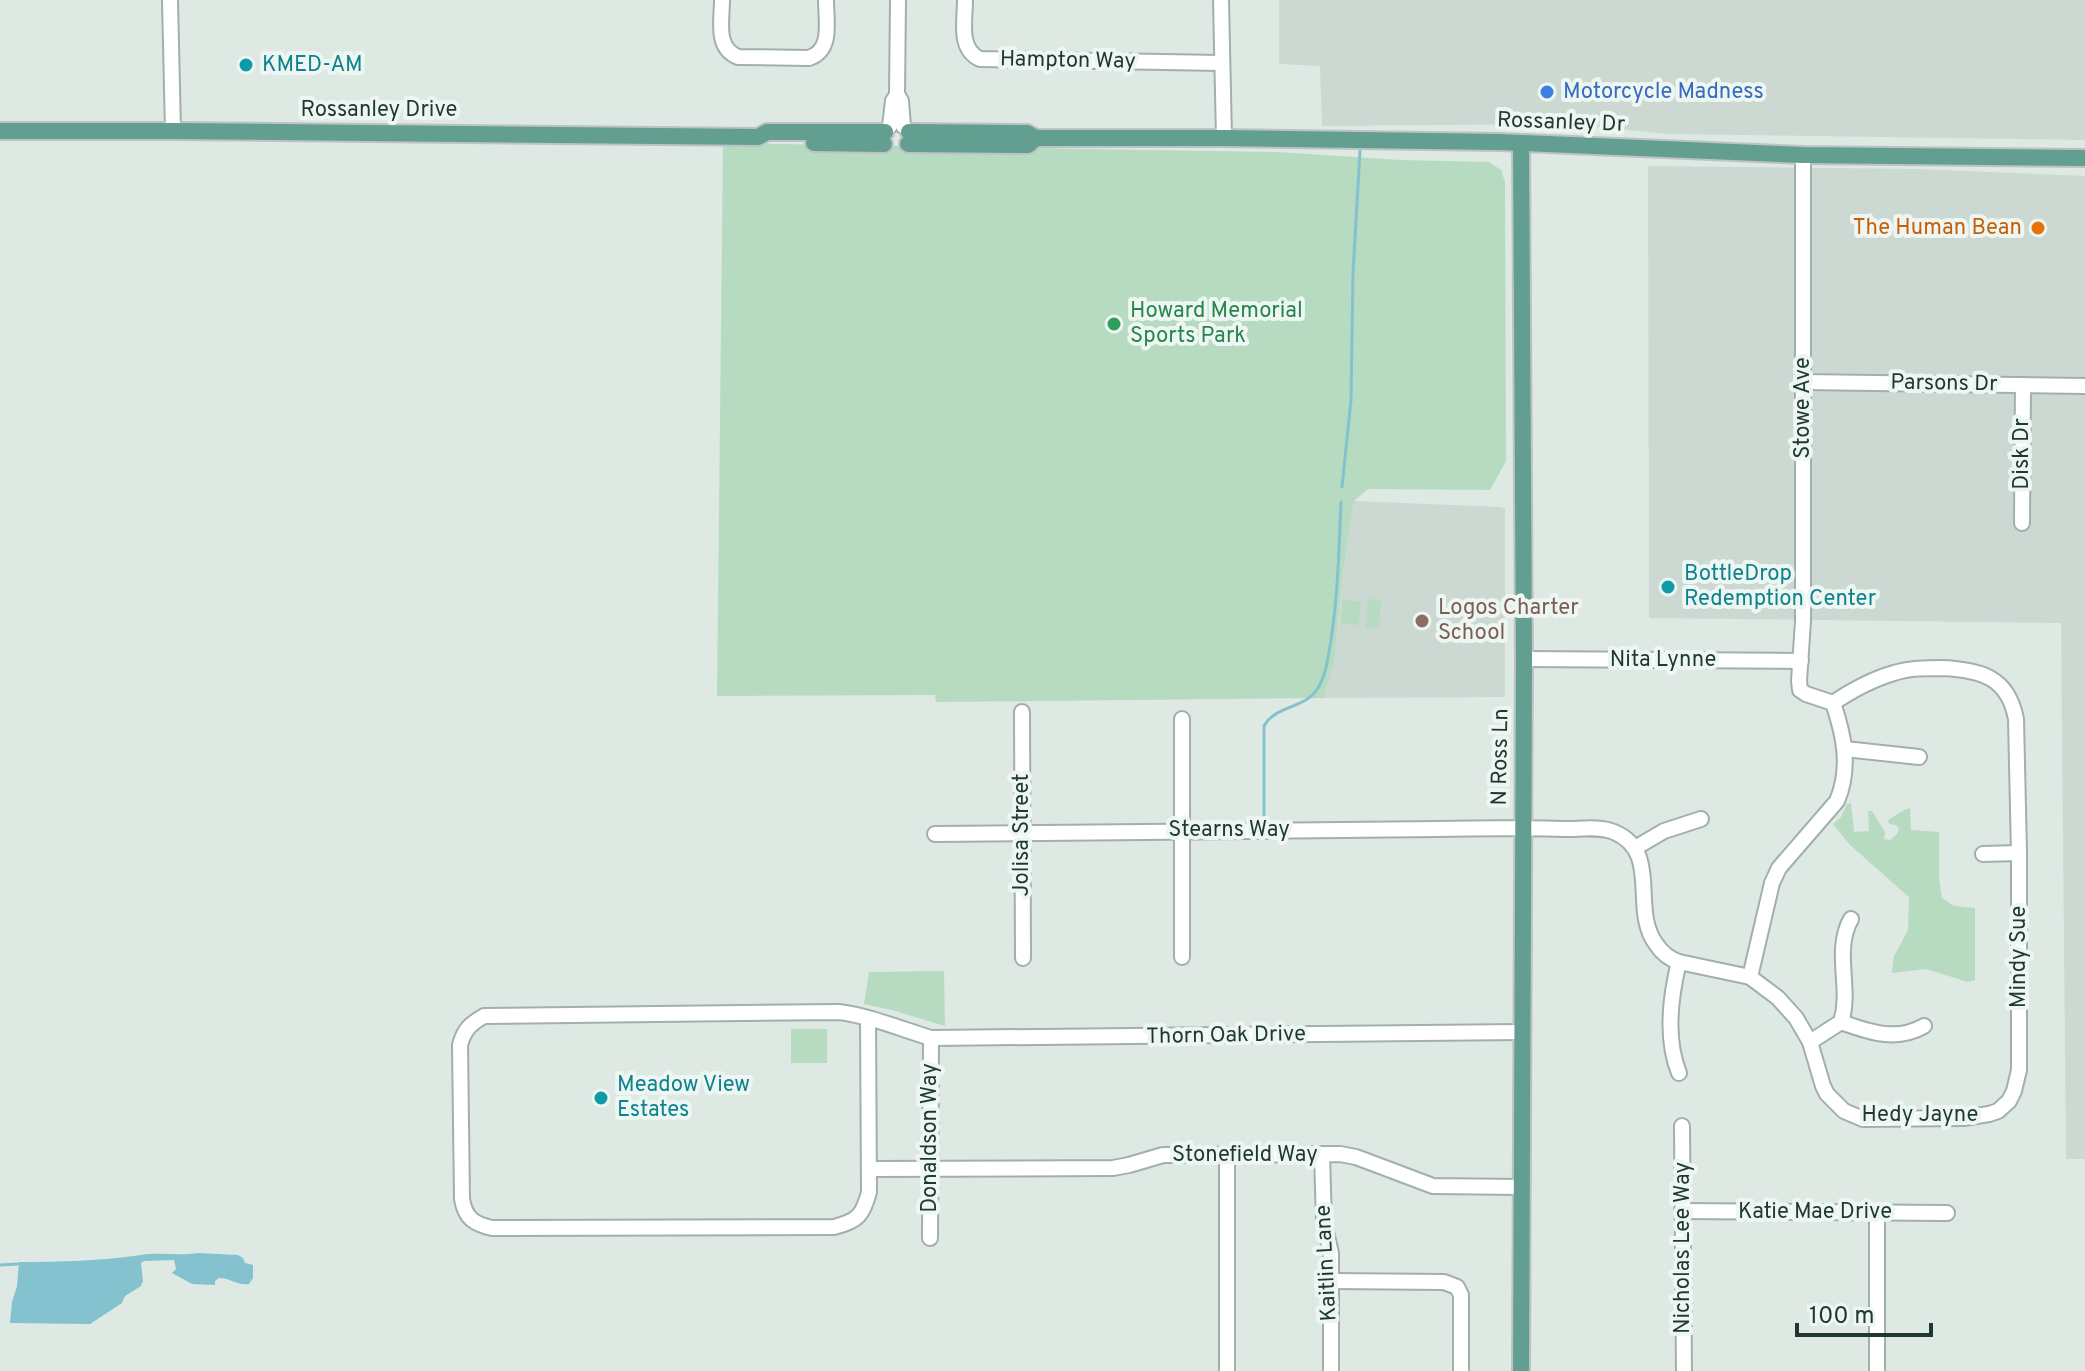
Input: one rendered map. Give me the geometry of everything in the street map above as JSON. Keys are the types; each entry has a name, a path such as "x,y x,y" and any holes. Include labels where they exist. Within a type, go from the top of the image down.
{"main road":[{"name":"Rossanley Drive","path":"0,131 758,137 767,132 896,134 1028,145 1036,138"},
{"name":"Rossanley Dr","path":"1036,138 1521,143 1803,155 2085,158"},
{"name":"N Ross Ln","path":"1521,143 1524,659 1521,1371"}],"street":[{"path":"170,0 173,131"},
{"path":"722,0 723,46 729,54 738,57 809,58 818,55 824,47 826,0"},
{"path":"896,134 901,101 897,94 898,0"},
{"name":"Hampton Way","path":"965,0 965,41 972,55 980,59 1221,63"},
{"path":"1221,0 1224,138"},
{"name":"Stowe Ave","path":"1803,155 1803,621 1800,690 1833,703"},
{"name":"Parsons Dr","path":"1803,382 2085,386"},
{"name":"Disk Dr","path":"2022,523 2023,385"},
{"name":"Nita Lynne","path":"1524,659 1801,661"},
{"name":"Mindy Sue","path":"1833,703 1893,673 1935,668 1966,669 1990,678 2001,686 2013,705 2016,719 2019,853 2019,1061"},
{"path":"1750,977 1772,883 1779,868 1837,801 1844,780 1845,749 1833,703"},
{"name":"Jolisa Street","path":"1022,712 1023,958"},
{"path":"1182,719 1182,957"},
{"path":"1845,749 1919,757"},
{"path":"1635,848 1664,831 1701,819"},
{"path":"1523,828 1610,830 1635,848 1644,875 1644,915 1649,933 1662,952 1679,962 1671,1015 1672,1051 1679,1073"},
{"name":"Stearns Way","path":"935,834 1523,828"},
{"path":"1983,854 2019,853"},
{"path":"1810,1042 1841,1022 1843,939 1851,919"},
{"name":"Hedy Jayne","path":"1679,962 1750,977 1766,988 1788,1008 1810,1042 1827,1094 1844,1111 1863,1119 1964,1118 1998,1111 2014,1091 2019,1061"},
{"name":"Thorn Oak Drive","path":"869,1169 869,1192 860,1216 834,1227 480,1226 470,1220 462,1199 460,1045 471,1023 484,1016 495,1015 839,1012 931,1038 1521,1032"},
{"path":"868,1019 869,1169"},
{"path":"1841,1022 1864,1031 1890,1035 1908,1033 1924,1026"},
{"name":"Donaldson Way","path":"930,1238 931,1038"},
{"name":"Nicholas Lee Way","path":"1682,1126 1684,1371"},
{"path":"1227,1154 1227,1371"},
{"name":"Stonefield Way","path":"869,1169 1113,1168 1163,1155 1322,1154 1356,1157 1433,1186 1521,1187"},
{"name":"Kaitlin Lane","path":"1322,1154 1324,1223 1331,1253 1331,1371"},
{"name":"Katie Mae Drive","path":"1682,1211 1947,1213"},
{"path":"1877,1213 1877,1371"},
{"path":"1331,1281 1444,1282 1457,1287 1461,1295 1461,1371"}],"shaded area":[{"path":"1279,0 2085,0 2085,140 1667,134 1567,124 1322,126 1320,66 1279,64"},
{"path":"1648,166 1919,169 2085,176 2085,1159 2066,1159 2061,623 1649,618"},
{"name":"Logos Charter School","path":"1354,501 1505,509 1505,697 1323,698 1334,665 1342,578"}],"green space":[{"name":"Howard Memorial Sports Park","path":"723,143 1278,152 1489,162 1501,170 1505,182 1506,461 1490,490 1368,489 1354,501 1342,578 1334,665 1323,698 936,702 935,695 717,696"},
{"path":"1368,599 1381,600 1379,628 1366,627"},
{"path":"1342,600 1361,601 1359,625 1341,624"},
{"path":"1851,803 1854,832 1869,831 1868,811 1872,811 1885,832 1884,839 1890,840 1899,829 1889,824 1888,820 1910,808 1911,830 1939,832 1942,898 1954,906 1975,908 1975,980 1968,982 1926,969 1892,973 1894,956 1908,930 1909,897 1850,845 1833,824"},
{"path":"944,971 945,1026 864,1004 869,972"},
{"path":"791,1029 827,1029 827,1063 791,1063"}],"water":[{"path":"198,1253 238,1255 245,1263 253,1265 253,1278 249,1284 219,1278 215,1285 192,1284 172,1273 176,1269 174,1260 144,1261 141,1263 141,1286 90,1324 10,1323 19,1262"}],"waterway":[{"path":"1342,487 1351,400 1353,273 1360,151"},
{"path":"1264,819 1264,726 1275,714 1313,695 1325,670 1335,606 1341,502"},
{"path":"0,1265 18,1264"}],"place":[{"name":"KMED-AM","path":"246,65"},
{"name":"Motorcycle Madness","path":"1547,92"},
{"name":"The Human Bean","path":"2038,228"},
{"name":"Howard Memorial Sports Park","path":"1114,324"},
{"name":"BottleDrop Redemption Center","path":"1668,587"},
{"name":"Logos Charter School","path":"1422,621"},
{"name":"Meadow View Estates","path":"601,1098"}]}
